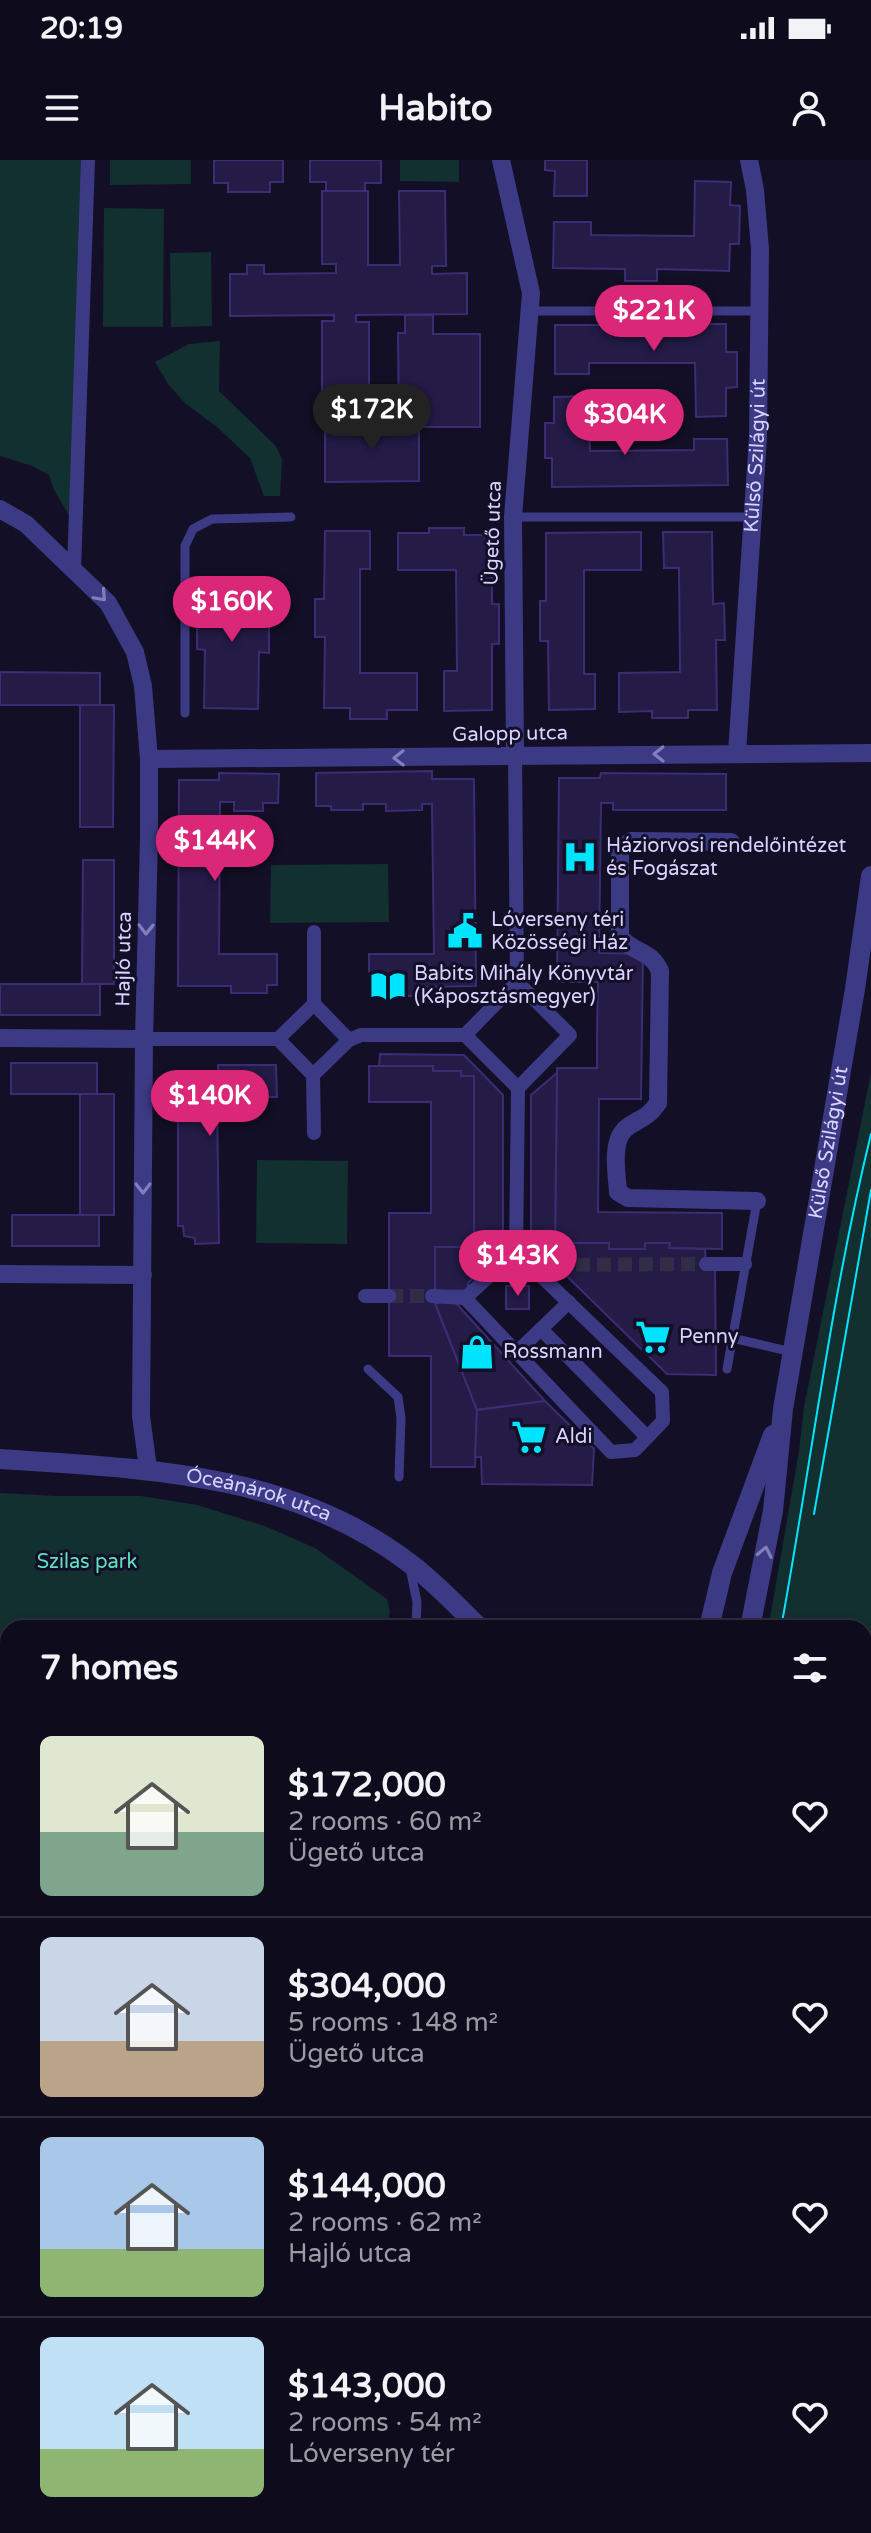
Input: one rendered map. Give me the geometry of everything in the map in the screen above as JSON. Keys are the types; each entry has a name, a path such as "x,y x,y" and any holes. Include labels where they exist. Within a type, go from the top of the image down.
{"street":[{"path":"74,570 88,160"},
{"name":"Ügető utca","path":"501,160 531,293 513,517 515,756"},
{"name":"Külső Szilágyi út","path":"737,753 758,437 760,249 749,160"},
{"name":"Hajló utca","path":"0,509 26,524 108,603 135,652 143,686 149,759 141,1416 148,1468"},
{"name":"Galopp utca","path":"149,759 871,753"},
{"path":"465,1298 516,1252 518,1088 570,1035 517,982 515,756"},
{"path":"731,842 631,841 620,850 620,937 629,947 644,951 655,960 660,971 660,998 658,1103 649,1116 625,1129 618,1140 618,1192 628,1198 757,1201"},
{"name":"Külső Szilágyi út","path":"752,1620 773,1511 783,1409 855,989 871,876"},
{"path":"314,932 314,1004 349,1040"},
{"path":"465,1035 517,982"},
{"path":"0,1038 278,1039 314,1004"},
{"path":"313,1075 349,1040 361,1035 465,1035 518,1088"},
{"path":"278,1039 313,1075 314,1133"},
{"path":"432,1296 465,1298 611,1452 635,1450 663,1421 662,1392 516,1252"},
{"path":"529,1264 555,1265"},
{"path":"706,1264 745,1264"},
{"path":"0,1274 143,1275"},
{"path":"365,1296 389,1296"},
{"path":"516,1353 569,1302"},
{"path":"541,1329 647,1437"},
{"name":"Külső Szilágyi út","path":"711,1620 722,1573 783,1409"},
{"name":"Óceánárok utca","path":"0,1459 148,1468 194,1475 302,1504 365,1534 409,1562 458,1620"}],"lane":[{"path":"531,311 759,311"},
{"path":"185,713 185,546 193,529 212,519 291,517"},
{"path":"513,517 753,517"},
{"path":"727,1369 757,1201"},
{"path":"732,1338 792,1352"},
{"path":"368,1369 398,1397 401,1418 399,1477"},
{"path":"409,1562 416,1594 416,1620"}],"green space":[{"path":"0,160 88,160 76,527 54,490 49,475 0,456"},
{"path":"110,160 191,160 191,184 110,185"},
{"path":"400,160 459,160 459,182 400,181"},
{"path":"104,208 164,209 163,327 103,327"},
{"path":"211,252 212,326 171,327 170,253"},
{"path":"220,341 219,391 276,446 282,459 280,496 264,496 250,458 217,427 186,404 168,384 155,362 189,344"},
{"path":"668,389 667,439 612,439 612,390"},
{"path":"388,864 389,922 270,923 271,865"},
{"path":"871,1073 871,1620 770,1618 804,1407"},
{"path":"257,1160 348,1161 347,1244 256,1243"},
{"name":"Szilas park","path":"0,1493 141,1496 197,1505 265,1526 315,1548 387,1599 390,1611 388,1620 0,1620"}],"building":[{"path":"214,160 283,160 283,182 270,182 270,192 228,192 228,183 214,183"},
{"path":"310,160 381,160 381,183 365,183 365,191 326,191 326,182 310,182"},
{"path":"545,160 587,160 587,196 554,196 555,171 545,170"},
{"path":"695,181 731,182 730,205 740,206 739,244 730,244 729,271 657,269 657,281 625,281 625,269 553,268 554,222 591,222 591,235 694,236"},
{"path":"322,191 368,191 368,265 400,265 399,191 445,191 446,266 432,266 432,274 467,273 467,314 356,315 356,322 369,322 369,397 322,397 322,321 334,321 334,315 230,316 230,274 247,274 247,265 264,265 264,274 336,273 336,264 322,264"},
{"path":"405,315 433,315 433,334 480,334 480,427 399,427 398,333 405,333"},
{"path":"623,318 659,318 659,324 726,324 726,352 737,352 737,387 726,388 726,416 696,417 695,363 589,363 589,374 555,374 555,325 623,325"},
{"path":"589,396 590,451 694,450 694,439 727,439 728,485 552,487 552,458 545,458 545,423 554,423 554,397"},
{"path":"419,422 419,481 325,482 325,423"},
{"path":"429,528 464,528 464,535 492,535 492,604 499,604 499,644 492,644 492,710 444,711 444,671 457,671 456,570 398,570 398,533 429,533"},
{"path":"325,531 370,531 370,569 360,569 360,673 417,673 417,710 387,710 387,719 350,719 350,708 324,708 325,637 315,637 315,599 324,599"},
{"path":"641,532 641,570 584,570 584,674 595,674 595,709 549,710 548,641 540,641 540,601 546,601 546,533"},
{"path":"663,532 712,532 713,604 724,603 725,640 716,640 717,710 688,710 688,718 652,718 652,711 619,712 619,673 680,672 679,568 664,568"},
{"path":"204,581 258,581 257,626 269,626 269,653 259,652 258,709 204,708 205,650 197,649 197,627 204,627"},
{"path":"0,672 100,673 100,705 0,705"},
{"path":"80,705 114,705 113,827 80,827"},
{"path":"432,771 432,779 474,779 476,986 421,987 421,996 369,996 369,954 434,954 432,804 422,804 422,810 386,811 386,804 363,804 363,810 331,810 331,806 316,806 316,773"},
{"path":"219,773 279,774 278,803 263,803 263,811 234,811 234,802 220,802 219,954 277,954 277,985 267,985 267,993 231,993 231,986 178,986 179,780 219,780"},
{"path":"601,773 726,774 726,810 613,810 613,803 601,803 599,953 643,954 641,1099 599,1099 598,1212 722,1213 722,1249 669,1248 670,1243 645,1243 645,1249 609,1249 609,1243 555,1243 557,1068 597,1068 598,982 557,982 559,778 600,778"},
{"path":"83,860 114,860 114,984 82,984"},
{"path":"0,984 100,984 100,1015 0,1015"},
{"path":"380,1054 464,1055 503,1095 503,1258 496,1258 468,1283 468,1290 435,1291 435,1247 474,1247 474,1076 461,1076 461,1071 433,1071 433,1066 379,1066"},
{"path":"11,1063 97,1063 97,1094 11,1094"},
{"path":"218,1065 276,1065 277,1097 265,1097 265,1104 231,1104 231,1098 217,1099 219,1243 195,1244 195,1238 184,1236 183,1226 178,1226 178,1072 218,1071"},
{"path":"369,1066 433,1066 433,1071 461,1071 461,1076 474,1076 474,1247 435,1247 435,1291 432,1296 477,1410 475,1467 431,1467 431,1356 389,1356 389,1213 431,1213 431,1102 369,1102"},
{"path":"557,1073 555,1243 609,1243 609,1249 645,1249 645,1243 670,1243 669,1248 705,1249 706,1269 715,1270 716,1375 667,1374 541,1251 531,1250 531,1095"},
{"path":"80,1094 114,1094 114,1215 80,1215"},
{"path":"12,1215 99,1215 99,1246 12,1246"},
{"path":"506,1286 529,1286 529,1309 506,1309"},
{"name":"Rossmann","path":"455,1302 545,1401 477,1410 435,1303"},
{"name":"Aldi","path":"545,1401 594,1449 592,1485 482,1484 481,1457 475,1457 477,1410"}],"tunnel":[{"path":"555,1265 706,1264"},
{"path":"389,1296 432,1296"}],"tram line":[{"path":"782,1620 833,1319 871,1134"},
{"path":"814,1514 871,1190"}],"place":[{"name":"Háziorvosi rendelőintézet és Fogászat","path":"580,857"},
{"name":"Lóverseny téri Közösségi Ház","path":"465,931"},
{"name":"Babits Mihály Könyvtár (Káposztásmegyer)","path":"388,986"},
{"name":"Penny","path":"653,1337"},
{"name":"Rossmann","path":"477,1352"},
{"name":"Aldi","path":"529,1437"}]}
